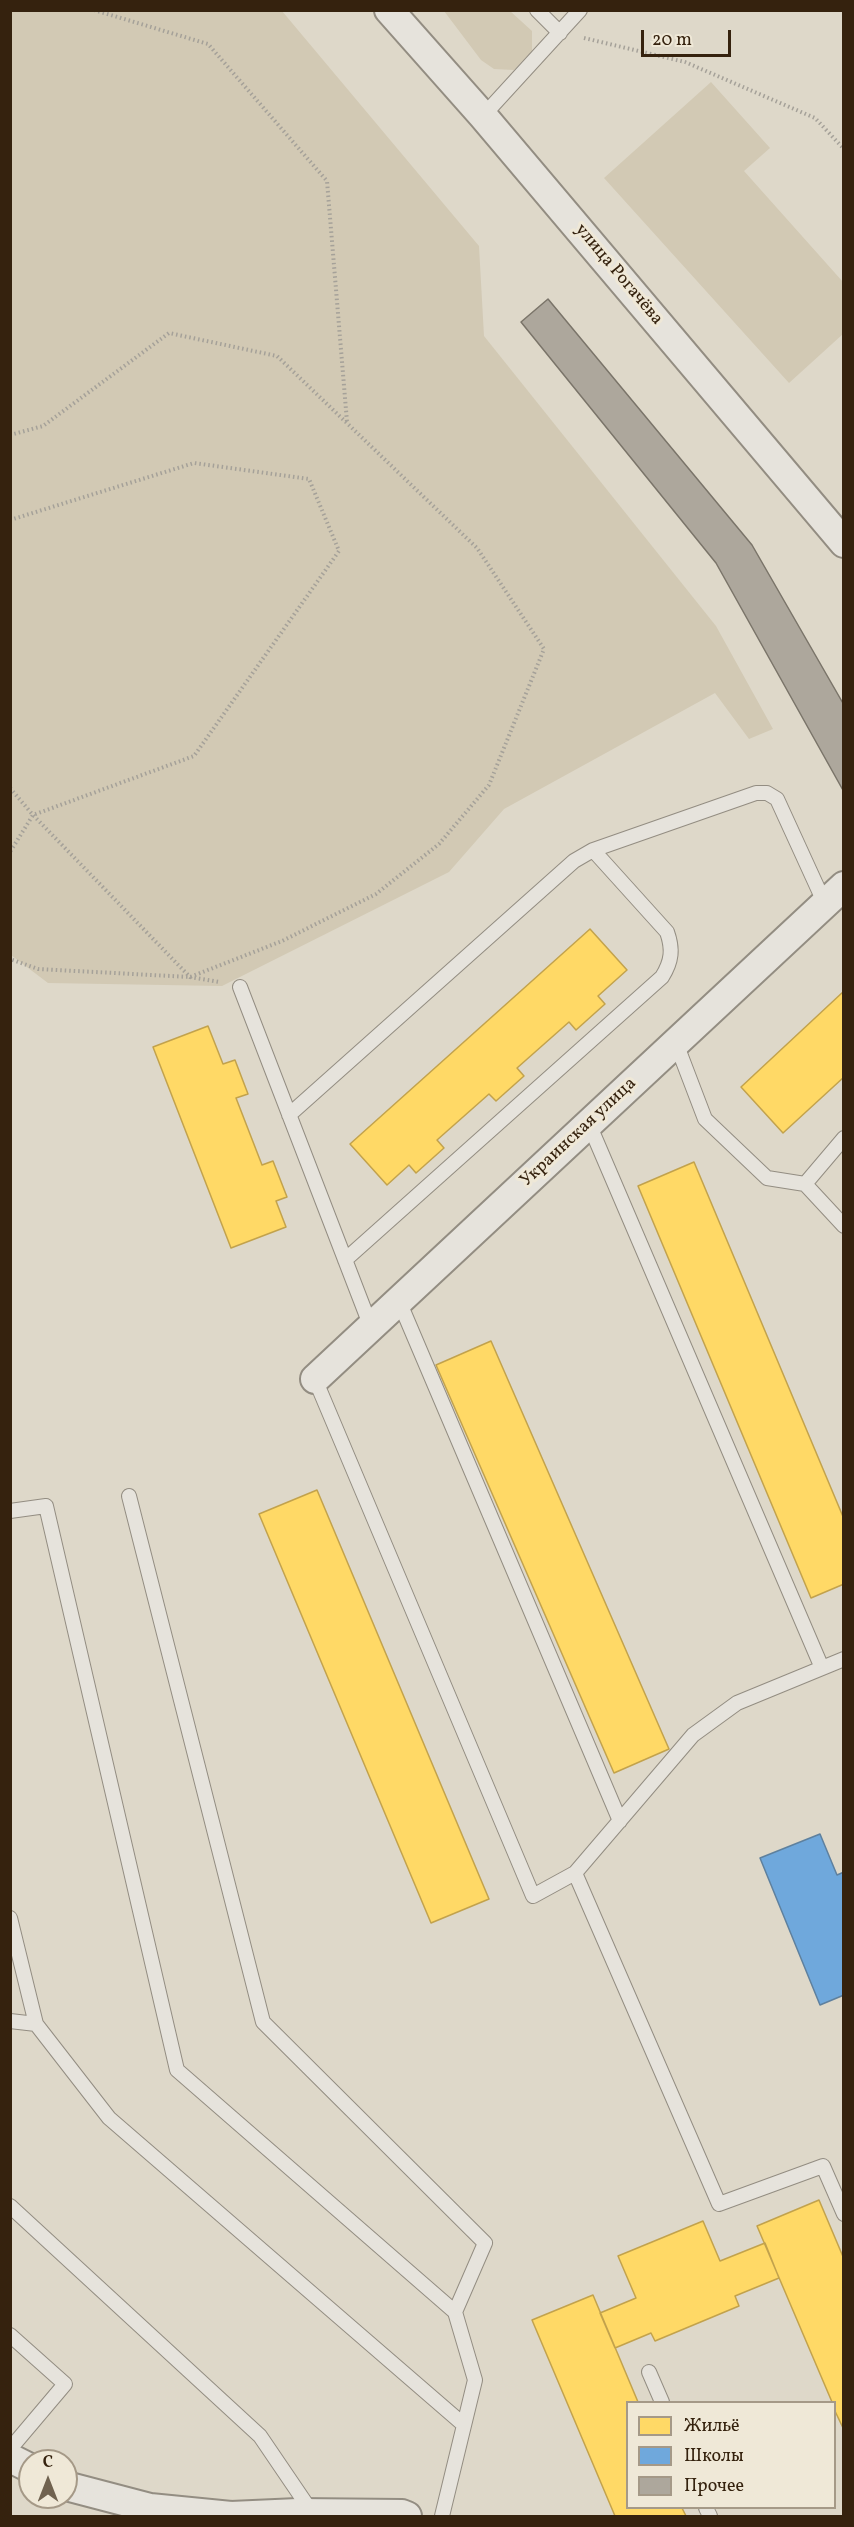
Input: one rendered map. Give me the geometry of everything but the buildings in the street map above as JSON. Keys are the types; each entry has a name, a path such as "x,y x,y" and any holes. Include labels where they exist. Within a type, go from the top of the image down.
{"street":[{"name":"улица Рогачёва","path":"389,10 483,116 843,543"},
{"name":"Украинская улица","path":"315,1379 834,895"},
{"path":"78,2489 150,2508 231,2516 402,2514 407,2517"}],"lane":[{"path":"537,10 560,33"},
{"path":"483,116 580,10"},
{"path":"289,1115 574,861 593,850 756,793 767,793 777,799 834,895"},
{"path":"345,1260 662,977 668,968 672,950 667,932 593,850"},
{"path":"240,987 371,1327"},
{"path":"676,1043 705,1119 767,1178 805,1184 843,1226"},
{"path":"589,1124 822,1668"},
{"path":"805,1184 843,1138"},
{"path":"399,1301 620,1821"},
{"path":"315,1379 533,1896 575,1873 693,1735 737,1703 843,1659"},
{"path":"129,1496 264,2022 484,2243 455,2313"},
{"path":"10,1511 46,1506 177,2070 455,2313 475,2380 442,2517"},
{"path":"575,1873 719,2204 823,2166 843,2214"},
{"path":"10,1918 36,2024 109,2118 464,2425"},
{"path":"10,2021 36,2024"},
{"path":"10,2206 260,2436 313,2514"},
{"path":"10,2335 65,2384 10,2449"},
{"path":"649,2372 661,2401"}],"path":[{"path":"94,10 208,44 327,181 347,423"},
{"path":"560,33 685,62 815,118 843,149"},
{"path":"10,435 43,426 169,333 277,356 477,548 544,649 489,785 439,844 376,894 282,941 190,976"},
{"path":"10,520 194,463 309,478 339,551 194,756 33,815 10,852"},
{"path":"10,788 33,815 190,976"},
{"path":"10,959 38,969 190,976 240,987"}],"shaded area":[{"path":"11,10 282,11 479,246 484,336 716,626 773,729 749,739 715,693 504,809 449,872 222,986 48,983 11,955"},
{"path":"444,11 510,11 532,31 532,51 514,70 494,69 481,60"},
{"path":"711,82 770,148 744,171 843,282 843,334 789,383 604,178"}]}
